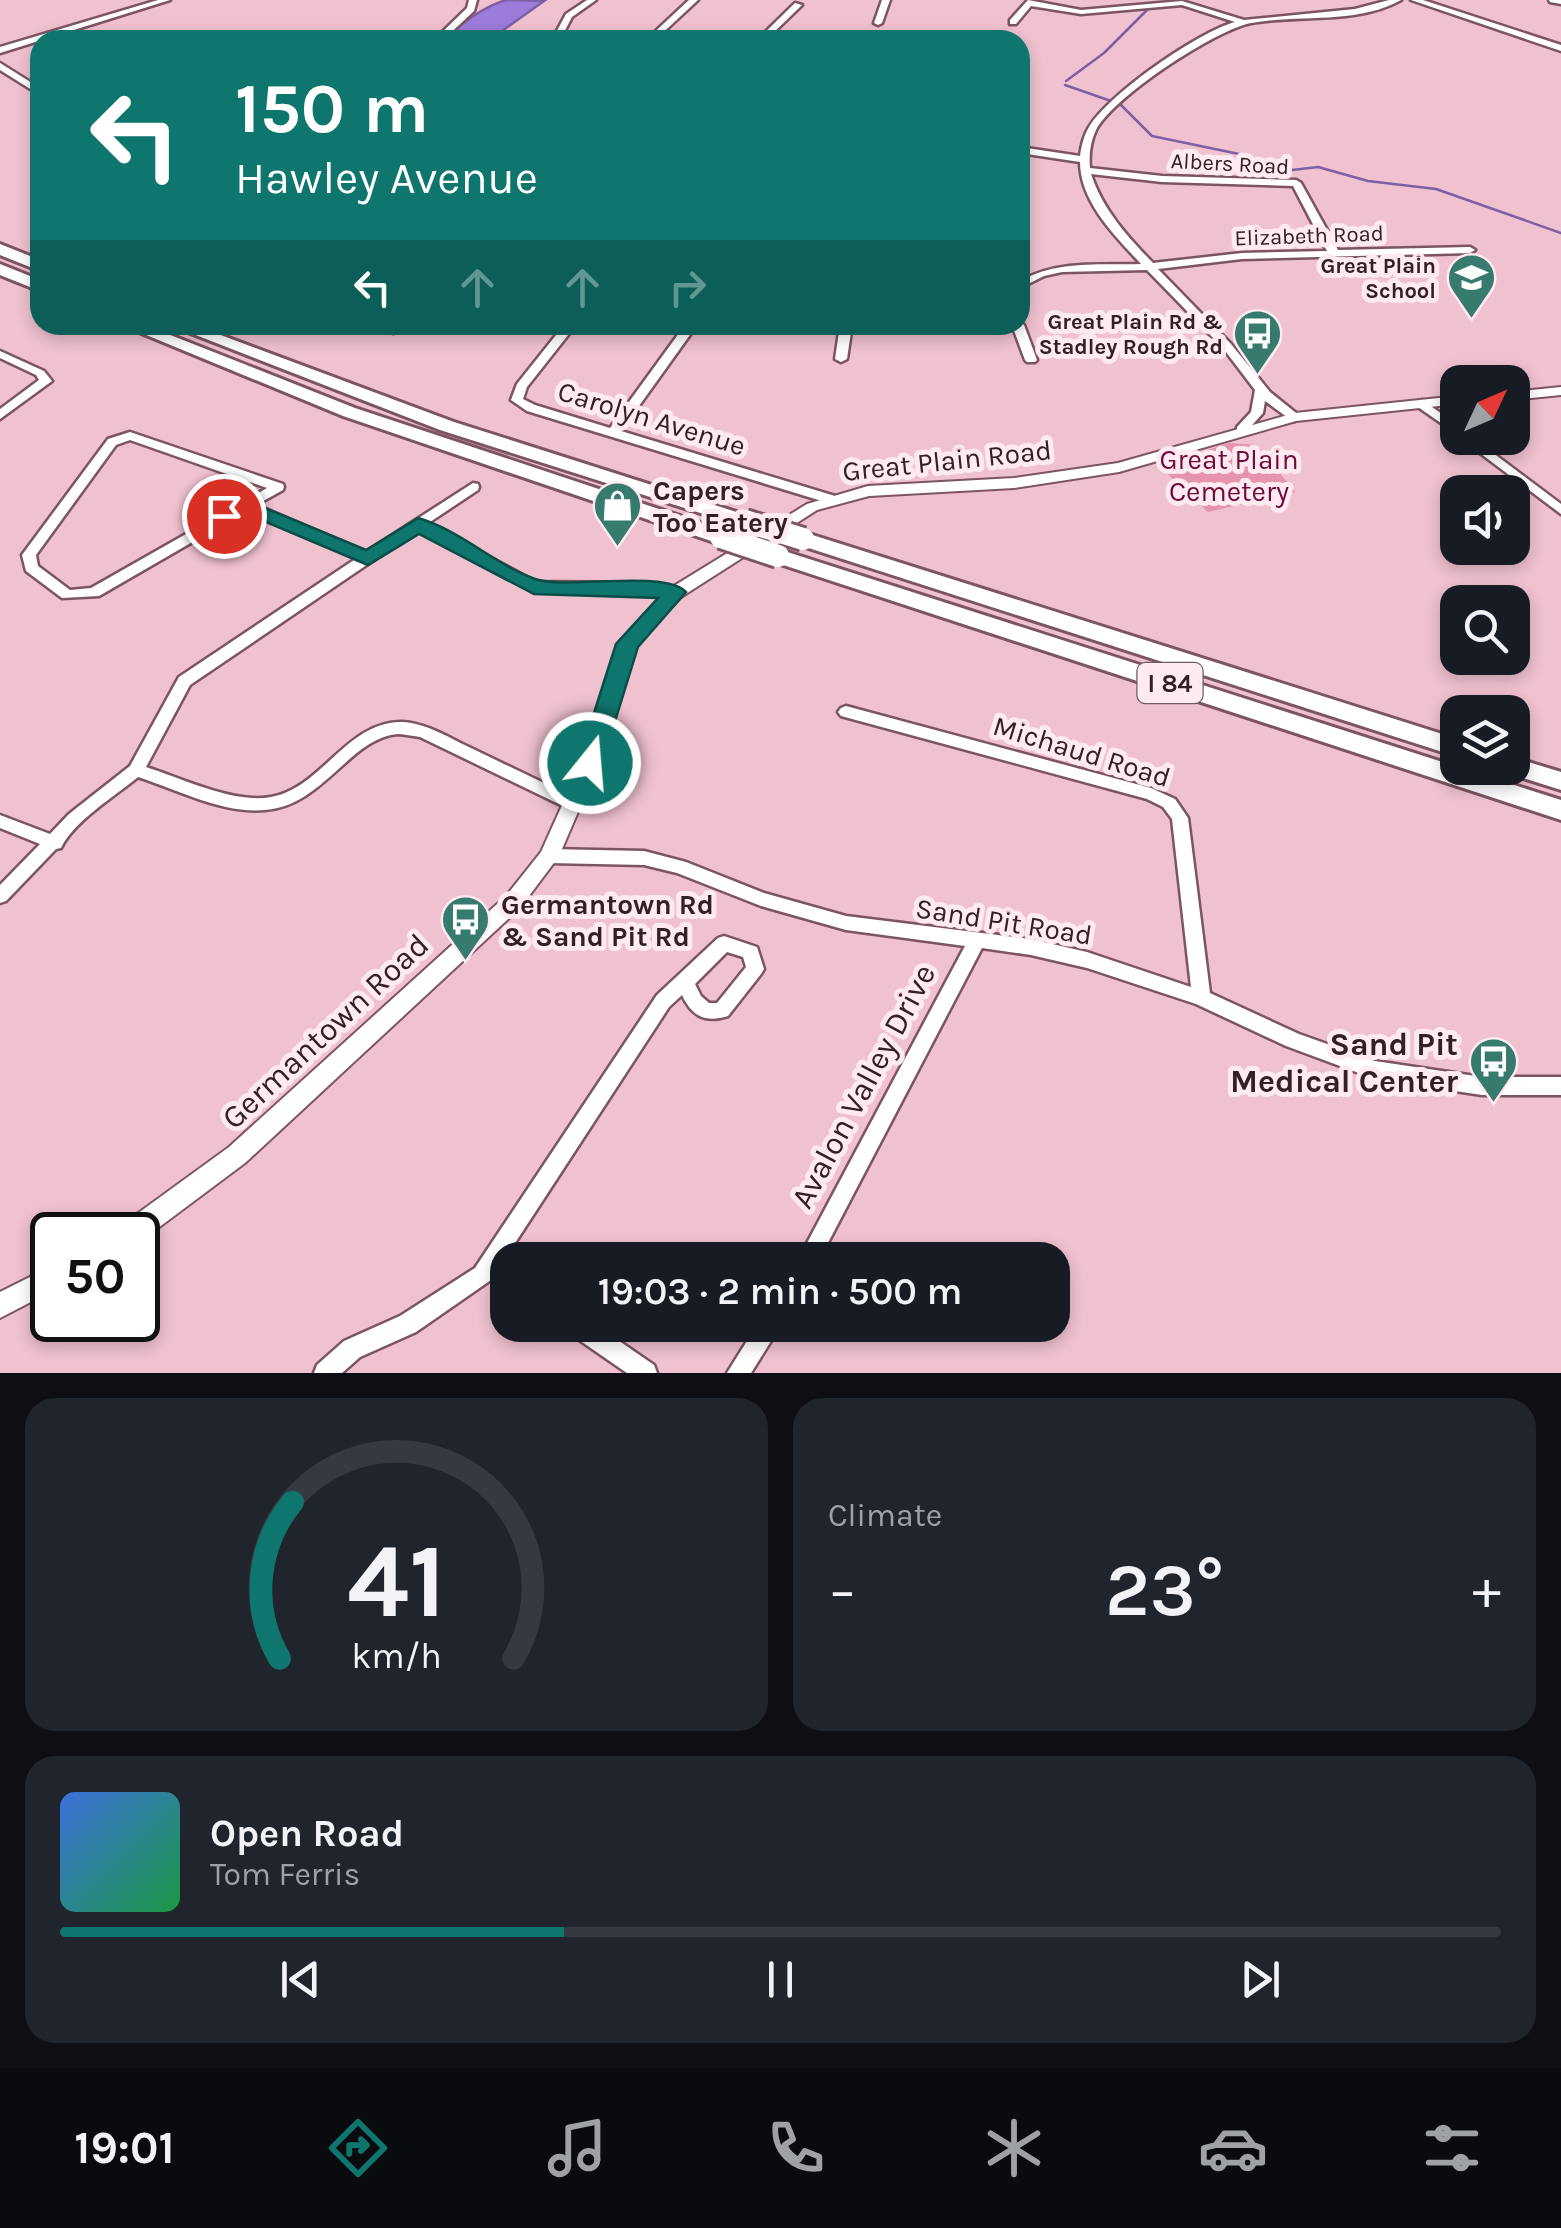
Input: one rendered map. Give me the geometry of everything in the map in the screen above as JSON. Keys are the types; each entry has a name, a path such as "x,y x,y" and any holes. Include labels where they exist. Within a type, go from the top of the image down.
{"highway":[{"path":"0,249 30,262"},
{"path":"0,269 30,282"},
{"name":"I 84","path":"155,335 350,412 778,556 1561,810"},
{"name":"I 84","path":"205,335 447,426 1440,742"},
{"path":"1530,772 1561,781"}],"main road":[{"path":"1530,395 1561,392"},
{"name":"Great Plain Road","path":"548,856 590,763 628,644 675,592 830,499 897,488 1014,483 1119,468 1295,417 1440,402"},
{"name":"Germantown Road","path":"160,1212 237,1156 496,919 548,856"},
{"path":"0,1305 30,1289"}],"street":[{"path":"448,30 474,0"},
{"path":"561,30 568,16 592,0"},
{"path":"661,30 694,0"},
{"path":"878,23 886,0"},
{"path":"1295,417 1261,390 1238,357 1099,210 1085,165 1092,130 1108,107 1222,30 1245,23 1342,15 1397,0"},
{"path":"1415,0 1561,48"},
{"path":"1554,0 1561,2"},
{"path":"64,30 158,1"},
{"path":"1013,22 1031,1 1081,12 1182,3 1245,23"},
{"path":"772,30 798,5"},
{"path":"0,50 30,41"},
{"path":"0,66 30,86"},
{"path":"1030,152 1085,165"},
{"name":"Albers Road","path":"1085,165 1178,180 1296,183 1334,253"},
{"name":"Elizabeth Road","path":"1030,280 1062,269 1150,267 1242,256 1470,250"},
{"name":"Carolyn Avenue","path":"562,335 521,386 517,400 531,408 830,499"},
{"path":"614,432 683,335"},
{"path":"840,359 844,335"},
{"path":"1022,335 1032,360"},
{"path":"0,354 46,377 40,387 0,414"},
{"path":"1241,430 1257,413 1261,390"},
{"path":"1422,404 1440,418"},
{"path":"120,438 141,438 278,487 246,506 94,593 67,595 38,576 28,562 37,543 112,442 120,438"},
{"path":"1488,455 1561,510"},
{"path":"0,896 75,820 136,770 184,681 473,487"},
{"path":"246,506 368,558"},
{"path":"418,525 534,587 675,592"},
{"name":"Michaud Road","path":"846,712 1096,779 1170,803 1180,818 1201,998"},
{"path":"136,770 242,802 270,804 302,790 373,734 399,726 423,732 571,803"},
{"path":"0,821 55,843"},
{"name":"Sand Pit Road","path":"548,856 644,858 761,899 846,923 1031,947 1087,960 1201,998 1293,1040 1375,1070 1482,1086 1561,1086"},
{"name":"Avalon Valley Drive","path":"818,1242 976,942"},
{"path":"325,1373 352,1349 408,1324 482,1275 663,1000 685,982"},
{"path":"594,1342 615,1362 646,1373"},
{"path":"738,1373 759,1342"}],"green space":[{"name":"Great Plain Cemetery","path":"1229,443 1257,445 1295,492 1208,512 1159,466"}],"shaded area":[{"path":"544,1 503,30 455,30 482,11 499,2"}],"waterway":[{"path":"1066,81 1104,53 1150,7"},
{"path":"1065,85 1111,101"},
{"path":"1121,105 1152,136 1239,154 1292,170 1318,167 1368,181 1436,189 1561,233"}],"place":[{"name":"Great Plain School","path":"1471,320"},
{"name":"Great Plain Rd & Stadley Rough Rd","path":"1258,376"},
{"name":"Capers Too Eatery","path":"618,548"},
{"name":"Germantown Rd & Sand Pit Rd","path":"466,962"},
{"name":"Sand Pit Medical Center","path":"1493,1104"}],"route":[{"path":"224,516 246,506 368,558 418,525 534,587 649,588 675,592 628,644 590,763"}]}
